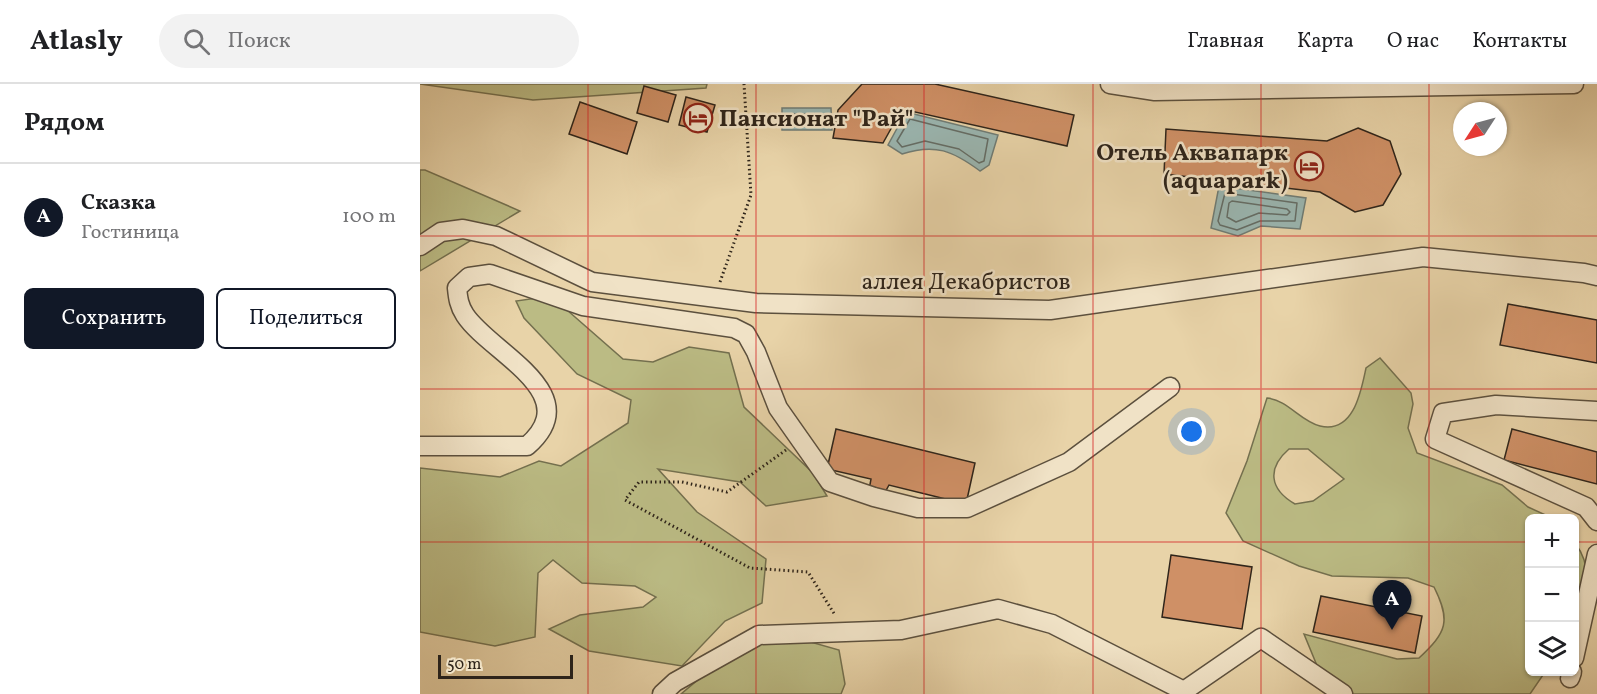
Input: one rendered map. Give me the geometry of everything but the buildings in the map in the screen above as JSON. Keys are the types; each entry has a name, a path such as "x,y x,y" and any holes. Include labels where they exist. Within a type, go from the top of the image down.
{"street":[{"path":"1110,84 1155,91 1574,84"},
{"name":"аллея Декабристов","path":"420,246 441,232 463,229 496,236 592,282 756,303 1050,310 1423,257 1597,276"},
{"path":"420,446 527,446 542,433 548,416 541,393 525,369 465,316 459,302 457,288 469,277 490,274 583,306 734,328 746,334 756,352 778,408 830,482 874,497 918,508 967,508 1069,462 1170,387"},
{"path":"1597,411 1496,405 1443,413 1435,439 1586,507 1597,521"},
{"path":"1579,639 1597,554"},
{"path":"662,694 675,682 759,635 901,630 998,609 1052,624 1184,691 1261,638 1343,694"}],"path":[{"path":"715,298 751,195 744,84"},
{"path":"801,439 727,492 682,482 639,482 625,500 750,568 808,572 846,632"}],"green space":[{"path":"420,84 707,84 706,88 533,100"},
{"path":"420,170 425,170 520,211 420,271"},
{"path":"551,296 623,359 653,362 689,347 729,353 744,407 813,473 827,496 766,506 740,482 658,469 697,512 766,559 762,603 725,621 682,666 589,651 549,629 580,615 643,607 656,597 635,586 582,583 553,560 538,573 535,637 495,646 420,632 420,468 500,477 539,461 561,466 628,423 631,400 577,374 524,318 516,301"},
{"path":"1380,358 1411,393 1413,404 1408,428 1417,453 1502,485 1528,507 1543,514 1525,514 1525,676 1542,676 1530,694 1350,694 1318,668 1304,634 1397,659 1419,658 1436,641 1443,626 1443,609 1434,587 1408,578 1332,576 1299,566 1243,541 1226,513 1247,461 1267,398 1281,403 1306,420 1320,426 1332,427 1341,424 1354,409 1366,368","holes":["1289,449 1308,449 1344,479 1313,501 1295,504 1280,492 1276,485 1274,471 1282,456"]},
{"path":"1579,549 1586,569 1583,594 1579,603"},
{"path":"793,637 839,650 845,684 841,694 681,694 737,647"}],"water":[{"path":"782,108 831,108 832,130 782,130"},
{"path":"906,112 998,135 989,165 980,171 961,158 934,149 902,154 888,145"},
{"path":"1219,186 1306,198 1300,229 1261,226 1238,236 1211,228"}],"place":[{"name":"Пансионат \"Рай\"","path":"698,118"},
{"name":"Отель Аквапарк (aquapark)","path":"1309,166"},
{"name":"Сказка","path":"1392,630"}]}
